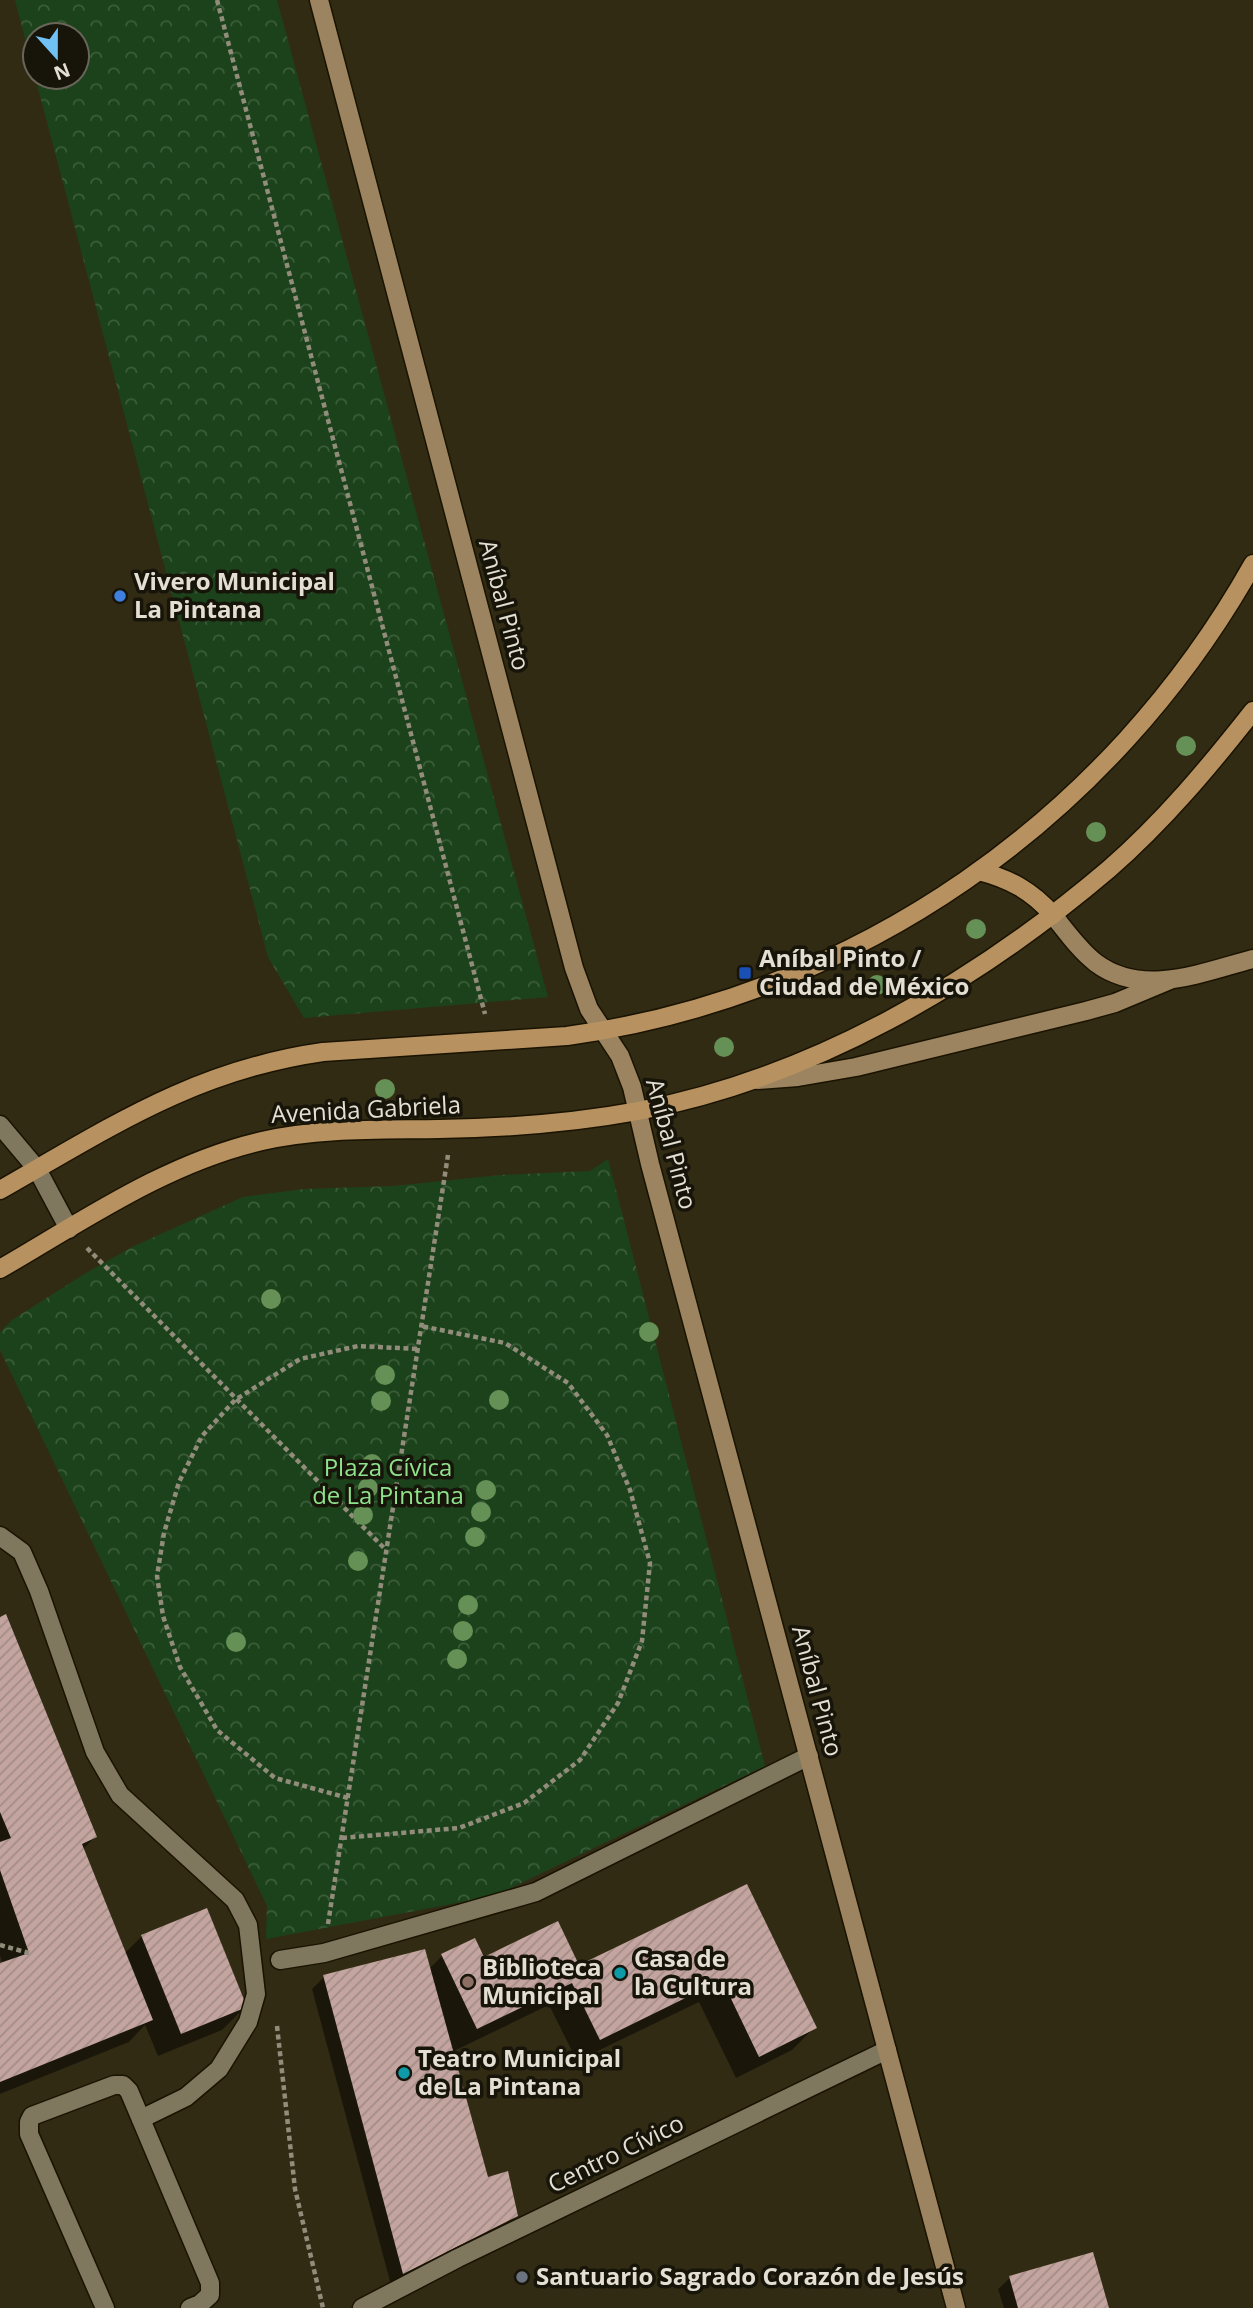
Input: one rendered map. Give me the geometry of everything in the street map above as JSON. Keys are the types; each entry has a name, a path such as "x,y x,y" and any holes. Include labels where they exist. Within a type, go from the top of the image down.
{"main road":[{"path":"0,1190 155,1103 199,1083 244,1068 323,1052 567,1036 605,1030 668,1018 783,979 838,955 887,930 979,872 1081,787 1125,743 1165,696 1202,646 1253,564"},
{"name":"Avenida Gabriela","path":"0,1269 165,1175 260,1141 324,1132 521,1126 638,1111 748,1081 814,1055 911,1007 984,963 1053,915 1109,868 1160,819 1208,767 1253,711"},
{"path":"979,872 996,875 1025,888 1053,915"}],"street":[{"name":"Aníbal Pinto","path":"319,0 574,968 589,1009 620,1056 638,1111 956,2308"},
{"path":"1053,915 1080,948 1097,963 1116,974 1134,979 1170,980"},
{"path":"748,1081 798,1077 1086,1011 1115,1003 1170,980 1253,959"},
{"path":"0,1125 37,1169 69,1229"},
{"path":"0,1536 22,1552 39,1591 94,1752 120,1795 236,1900 248,1925 256,1994 248,2022 219,2069 186,2097 141,2119"},
{"path":"280,1960 324,1953 536,1892 809,1756"},
{"name":"Centro Cívico","path":"366,2307 458,2258 887,2050"},
{"path":"105,2308 29,2134 29,2122 32,2116 114,2085 123,2085 129,2091 211,2284 210,2295 190,2308"}],"path":[{"path":"217,0 491,1039"},
{"path":"324,1953 452,1129"},
{"path":"69,1229 386,1550"},
{"path":"342,1838 459,1828 524,1803 580,1760 618,1703 642,1641 650,1563 629,1490 607,1435 568,1383 505,1343 421,1326"},
{"path":"348,1798 275,1778 217,1730 180,1667 163,1616 157,1576 164,1533 179,1482 202,1436 235,1400 300,1359 358,1346 418,1349"},
{"path":"0,1945 29,1953"},
{"path":"277,2024 295,2189 323,2308"}],"green space":[{"path":"15,0 277,0 548,997 304,1018 268,957 39,91 91,91 91,21 21,23"},
{"name":"Plaza Cívica de La Pintana","path":"608,1159 765,1766 494,1896 266,1939 267,1906 0,1350 0,1332 12,1320 132,1247 243,1197 304,1189 393,1186 500,1175 590,1171"}],"building":[{"path":"6,1614 97,1837 82,1844 153,2020 0,2082 0,1963 29,1953 0,1870 0,1842 11,1838 0,1812 0,1617"},
{"name":"Casa de la Cultura","path":"747,1884 817,2028 759,2057 722,1980 600,2040 572,1983 477,2029 441,1954 475,1938 484,1957 558,1921 579,1965"},
{"path":"207,1908 247,2007 181,2034 141,1935"},
{"name":"Teatro Municipal de La Pintana","path":"425,1949 488,2177 508,2171 518,2216 403,2274 323,1975"},
{"path":"1093,2252 1109,2308 1018,2308 1009,2276"}],"place":[{"name":"Vivero Municipal La Pintana","path":"120,596"},
{"name":"Aníbal Pinto / Ciudad de México","path":"745,973"},
{"name":"Casa de la Cultura","path":"620,1973"},
{"name":"Biblioteca Municipal","path":"468,1982"},
{"name":"Teatro Municipal de La Pintana","path":"404,2073"},
{"name":"Santuario Sagrado Corazón de Jesús","path":"522,2277"}]}
